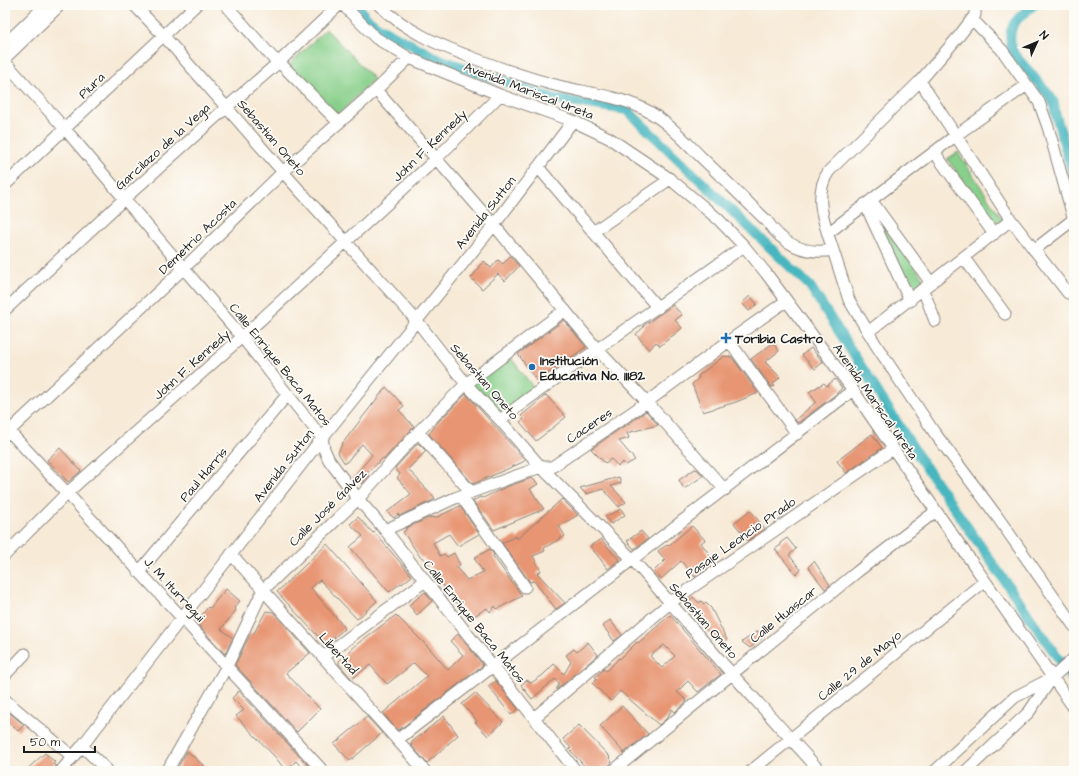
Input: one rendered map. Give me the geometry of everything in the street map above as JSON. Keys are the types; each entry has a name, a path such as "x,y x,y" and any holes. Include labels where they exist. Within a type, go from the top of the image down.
{"street":[{"path":"5,44 46,5"},
{"path":"5,58 60,5"},
{"name":"Sebastian Oneto","path":"134,5 163,35 417,320 466,384 541,467 633,560 732,674 820,771"},
{"name":"Piura","path":"5,185 196,5"},
{"path":"226,5 272,57 279,62 339,123"},
{"name":"Garcilazo de la Vega","path":"5,310 124,199 279,62 339,5"},
{"name":"Avenida Mariscal Ureta","path":"343,5 376,38 409,58 500,95 573,120 609,138 670,179 718,219 744,246 853,390 985,581 1056,674 1074,708"},
{"path":"379,5 399,22 425,38 466,55 534,79 619,99 644,109 666,123 784,240 791,245 806,250 820,252 833,250"},
{"path":"1034,250 1074,220 1044,112 1027,85 974,13 959,36 920,81 829,171 822,183 820,196 828,233 849,300 868,332 934,432 996,515 1074,626"},
{"name":"Demetrio Acosta","path":"6,431 184,268 284,172 376,90 409,58"},
{"name":"Calle Enrique Baca Matos","path":"5,62 65,129 184,268 288,394 322,438 324,449 329,460 358,499 385,530 576,771"},
{"path":"920,81 1011,220 1068,293"},
{"path":"828,233 955,136 1027,85"},
{"path":"376,90 494,225 597,348 725,490"},
{"name":"John F. Kennedy","path":"5,555 68,493 242,337 436,159 500,95"},
{"name":"Avenida Sutton","path":"61,771 322,438 494,225 573,120"},
{"path":"934,152 994,234"},
{"path":"538,167 658,308"},
{"path":"593,232 670,179"},
{"path":"868,202 931,283"},
{"path":"868,202 910,301"},
{"path":"868,332 910,301 1011,220"},
{"path":"500,420 597,348 658,308 744,246"},
{"path":"964,258 1005,314"},
{"path":"922,290 926,297 934,321"},
{"name":"Caceres","path":"385,530 466,494 541,467 552,467 647,402 786,301"},
{"name":"Calle José Galvez","path":"166,771 227,666 263,590 358,499 418,432 466,384 565,310"},
{"path":"729,342 797,434"},
{"path":"397,740 725,490 853,390"},
{"name":"Paul Harris","path":"139,572 288,394"},
{"name":"J. M. Iturregui","path":"6,431 68,493 323,771"},
{"path":"418,432 466,494 525,587"},
{"name":"Pasaje Leoncio Prado","path":"534,718 671,602 894,448"},
{"name":"Calle Huascar","path":"613,771 851,577 936,511"},
{"name":"Libertad","path":"231,554 425,771"},
{"path":"323,657 425,581"},
{"name":"Calle 29 de Mayo","path":"751,771 985,581"},
{"path":"5,675 25,654"},
{"path":"935,771 1015,697 1056,674 1074,658"},
{"path":"966,771 1029,712 1056,674"},
{"path":"5,700 73,757"},
{"path":"82,746 108,771"}],"green space":[{"path":"326,29 374,79 337,116 288,66"},
{"path":"958,152 1002,219 996,224 947,159"},
{"path":"877,218 923,278 921,283 914,289 910,286 876,219"},
{"path":"507,353 537,392 500,420 466,384"}],"building":[{"path":"510,256 519,266 505,281 498,274 482,289 471,278 484,261 491,268 498,260 503,264"},
{"path":"750,296 757,304 749,311 742,303"},
{"path":"673,305 682,315 675,320 682,328 660,346 656,342 649,350 636,334 644,327 643,326"},
{"path":"564,320 586,347 537,381 518,354"},
{"path":"773,343 779,351 765,362 780,377 773,384 775,386 771,387 751,359"},
{"path":"811,348 823,362 815,369 802,355"},
{"path":"724,356 732,357 758,393 736,402 703,412 692,384 699,378 698,376"},
{"path":"835,379 842,388 798,423 795,420 816,402 809,392 824,383 827,386"},
{"path":"386,387 404,406 399,410 414,427 384,459 383,458 366,474 369,476 362,484 359,480 355,483 352,479 372,455 362,444 345,464 338,453 342,444"},
{"path":"466,394 525,460 473,484 429,434 438,422"},
{"path":"546,395 566,417 536,441 520,422 524,419 521,416"},
{"path":"646,411 658,425 627,433 629,438 619,441 635,460 626,465 623,462 618,466 611,459 605,463 591,449 624,427"},
{"path":"872,434 882,448 846,473 837,461"},
{"path":"418,443 426,451 408,469 435,498 399,516 398,514 394,518 387,512 411,494 397,478 400,474 395,468"},
{"path":"60,448 81,471 68,482 47,460"},
{"path":"695,469 698,470 703,476 684,489 679,480"},
{"path":"619,477 621,483 611,486 626,502 619,507 603,489 586,494 580,488"},
{"path":"532,478 538,484 530,489 544,509 494,530 473,501"},
{"path":"562,499 578,515 559,526 565,536 544,548 545,551 533,556 541,571 537,573 565,603 556,609 534,581 530,582 502,543 516,536 517,539"},
{"path":"460,506 479,534 458,546 449,534 433,543 440,556 444,554 447,557 454,553 460,565 456,567 467,580 483,572 474,558 490,549 494,555 493,556 522,596 497,609 495,606 490,612 487,608 471,618 453,599 440,581 441,580 423,557 421,558 403,532 406,528 431,517 435,518"},
{"path":"621,509 625,515 611,524 605,517"},
{"path":"750,510 765,529 748,540 734,523"},
{"path":"358,517 373,533 374,532 412,576 389,592 350,547 363,536 350,524"},
{"path":"692,526 705,540 701,543 716,563 695,577 681,561 661,579 654,571 665,560 658,551 667,545 668,546"},
{"path":"641,531 648,539 634,549 627,541"},
{"path":"787,538 796,549 789,555 801,570 796,575 775,549"},
{"path":"601,539 619,560 608,569 590,546"},
{"path":"327,544 377,601 357,619 320,580 311,588 345,628 326,645 277,592"},
{"path":"814,561 830,585 825,589 808,567"},
{"path":"226,589 240,601 234,608 236,610 221,629 233,638 225,654 199,626 201,616"},
{"path":"425,592 432,601 417,615 409,605"},
{"path":"693,597 699,603 701,601 704,604 706,603 711,608 727,640 722,645 703,627 704,626 684,605"},
{"path":"266,611 273,612 310,653 286,673 320,709 297,732 235,665 251,633 253,635"},
{"path":"396,615 430,649 448,670 463,655 450,641 458,634 483,665 399,730 396,729 383,713 427,676 414,663 387,684 370,665 352,679 339,664 339,661 353,647"},
{"path":"670,615 721,674 698,692 688,681 677,692 687,701 675,712 672,709 667,718 659,725 620,691 611,701 592,683 597,679 595,677 604,669 607,671 619,658 620,659 637,642 638,643","holes":["664,645 675,656 662,668 650,656"]},
{"path":"610,620 622,635 614,641 603,626"},
{"path":"758,631 763,637 750,648 742,642"},
{"path":"588,642 598,655 556,690 559,684 555,679 532,699 521,685 527,680 531,683 543,675 554,664 564,674 571,662 566,655 574,649 577,652"},
{"path":"496,681 518,709 511,715 488,686"},
{"path":"239,691 313,771 305,771 296,761 286,771 276,758 236,716 244,710 232,698"},
{"path":"475,693 503,722 488,736 475,722 477,721 462,704"},
{"path":"622,706 648,734 624,753 600,726"},
{"path":"5,709 24,725 18,731 5,719"},
{"path":"444,716 458,735 427,763 411,745 412,742"},
{"path":"367,717 382,733 350,761 334,744"},
{"path":"579,725 610,757 609,758 612,762 606,769 604,766 598,771 589,771 569,749 571,748 563,739"},
{"path":"187,751 210,771 183,771 178,767"},
{"path":"45,753 55,762 53,764 56,766 54,771 25,771"}],"waterway":[{"path":"358,5 365,17 380,28 436,58 555,99 627,110 810,286 921,460 1074,681"},
{"path":"1034,5 1021,15 1013,25 1010,38 1011,45 1014,54 1050,96 1054,103 1055,112 1074,179"}],"place":[{"name":"Toribia Castro","path":"726,338"},
{"name":"Institución Educativa No. 11182","path":"532,367"}]}
